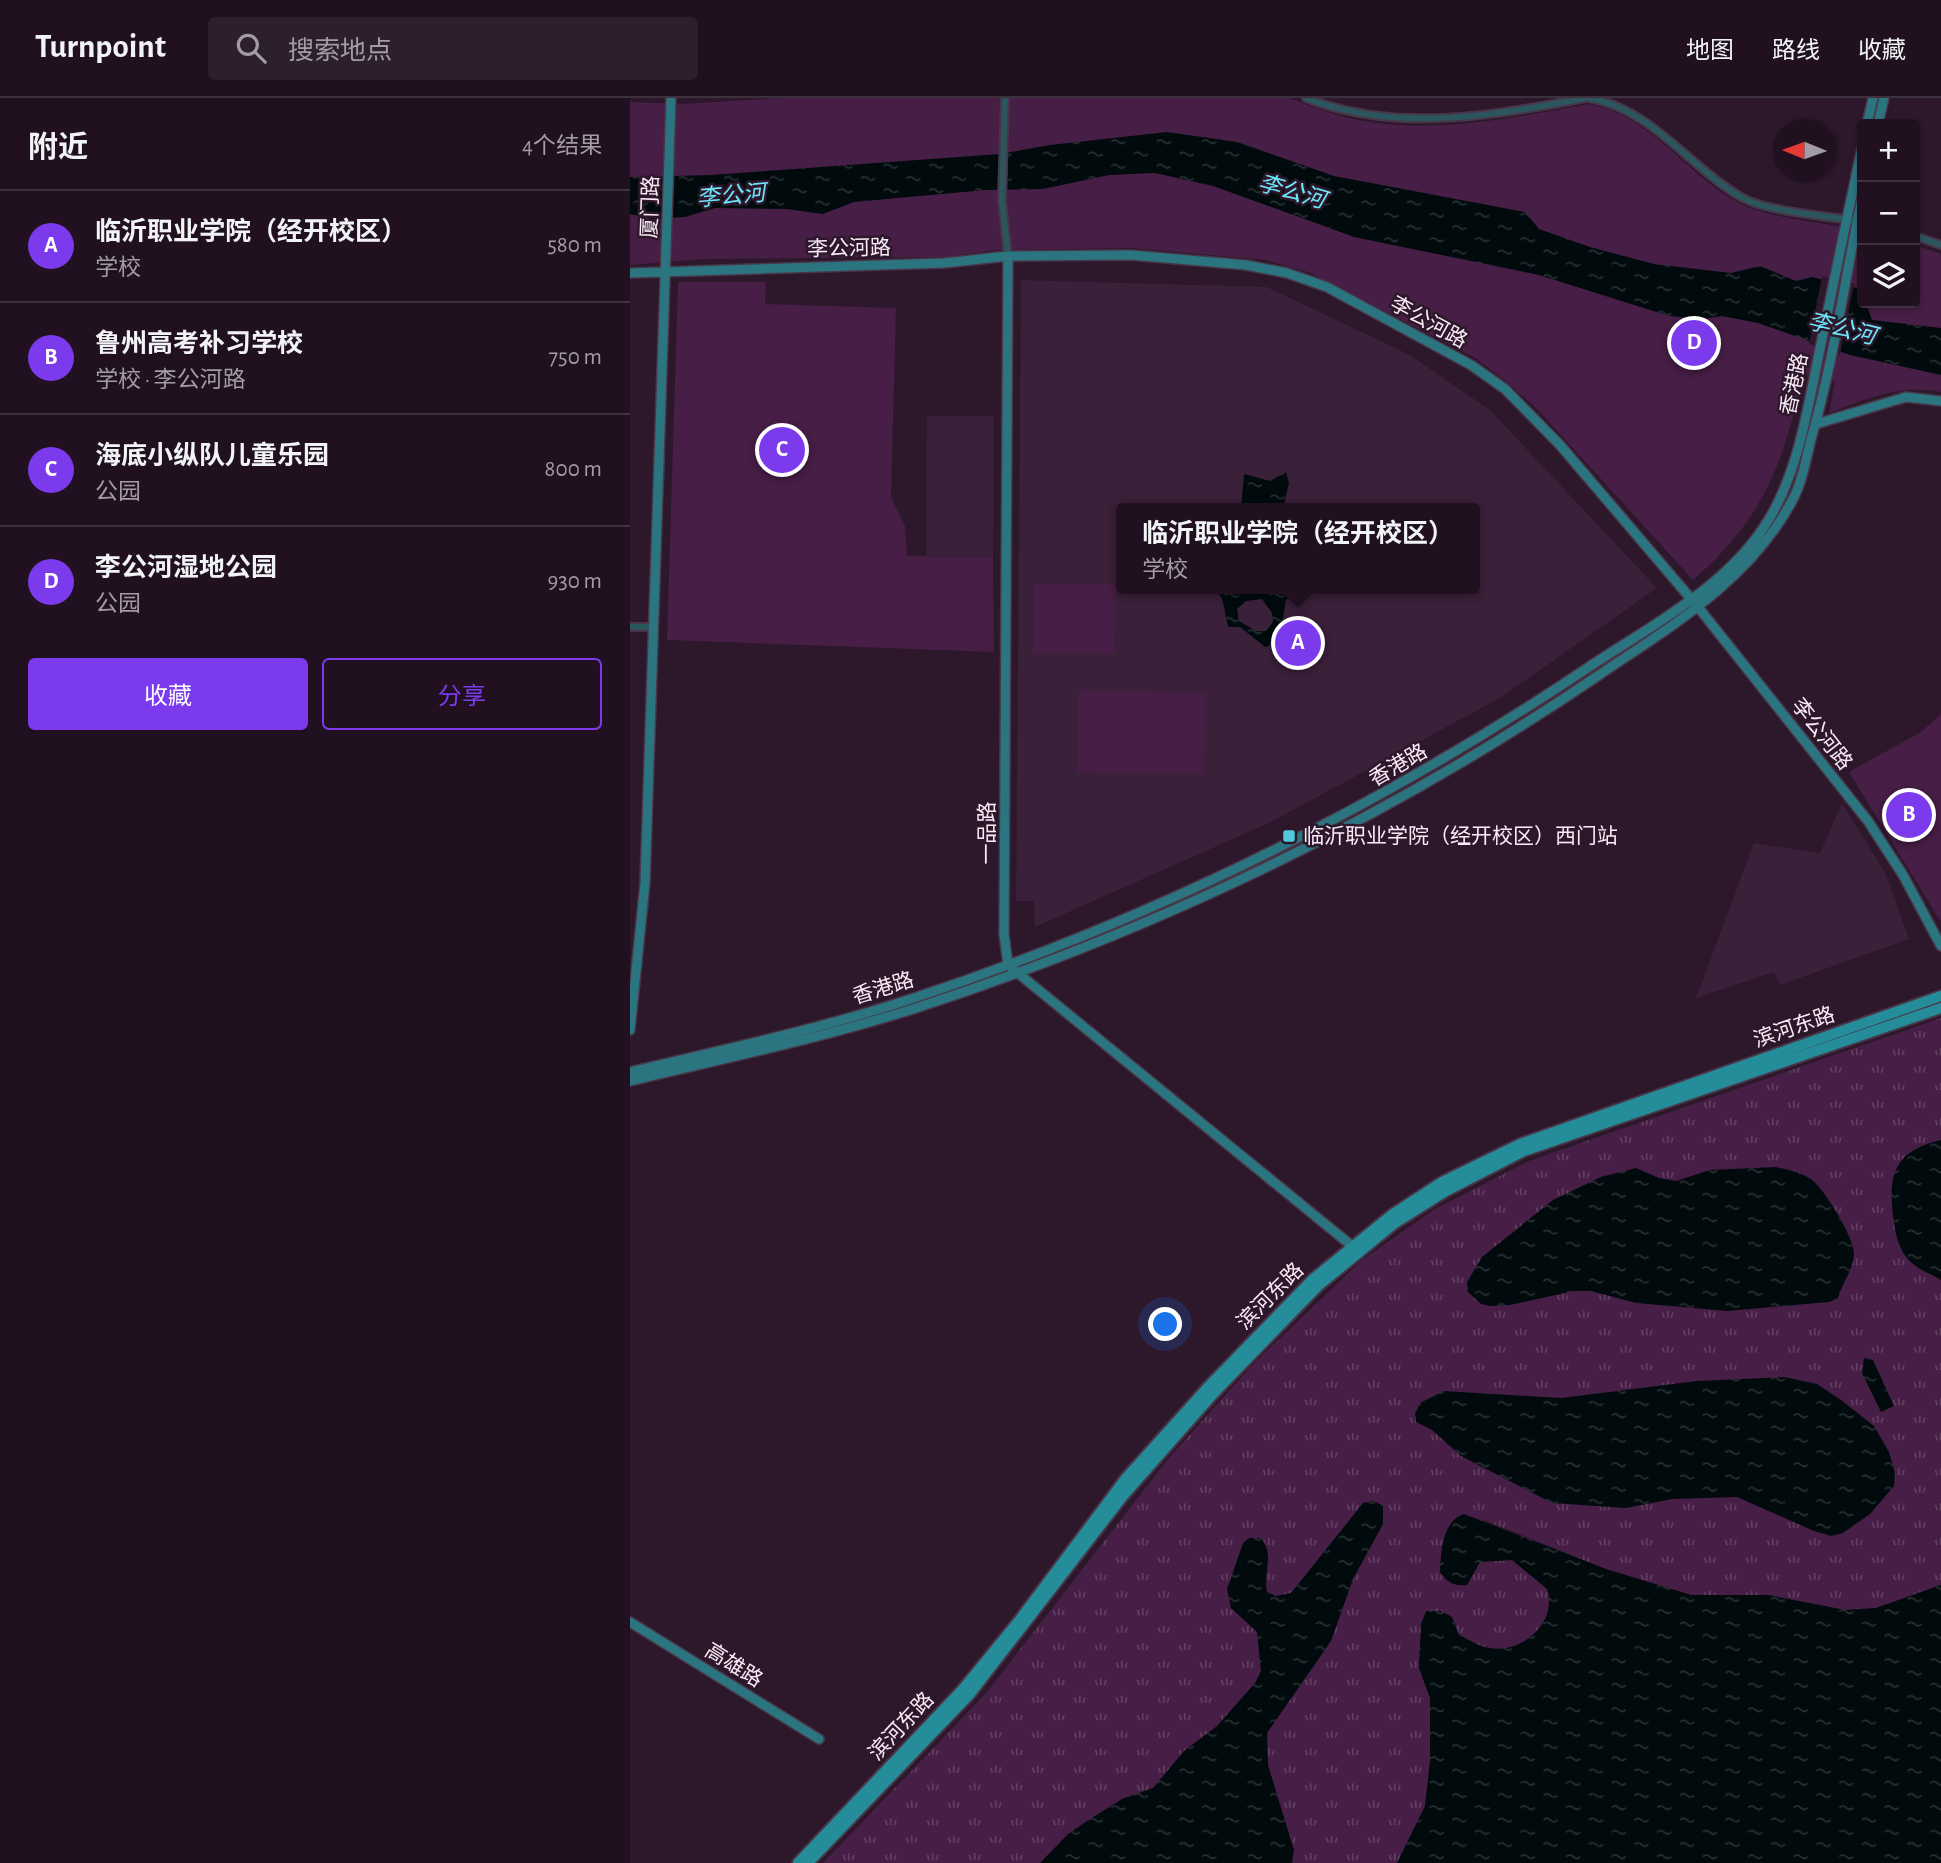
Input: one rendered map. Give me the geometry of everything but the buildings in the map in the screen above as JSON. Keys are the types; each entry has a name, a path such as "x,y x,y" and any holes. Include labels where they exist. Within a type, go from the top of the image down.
{"main road":[{"name":"滨河东路","path":"798,1863 963,1689 1018,1622 1126,1478 1153,1448 1313,1279 1393,1213 1442,1182 1520,1144 1941,996"},
{"name":"滨河东路","path":"808,1863 970,1693 1123,1496 1214,1393 1318,1286 1395,1223 1446,1191 1524,1152 1941,1008"}],"street":[{"path":"671,98 681,98"},
{"name":"厦门路","path":"630,1030 645,883 671,98"},
{"path":"1005,98 1002,200 1008,257"},
{"path":"1306,98 1344,110 1407,118 1492,114 1587,98 1608,101 1636,115 1743,199 1857,220"},
{"path":"1868,119 1873,98"},
{"path":"1879,119 1884,98"},
{"name":"香港路","path":"630,1072 812,1027 911,999 1008,965 1151,907 1364,805 1503,725 1691,599 1742,556 1783,496 1814,377 1857,171"},
{"name":"香港路","path":"630,1081 800,1041 913,1009 1018,973 1227,887 1362,819 1510,736 1698,607 1750,562 1794,498 1827,379 1857,232"},
{"path":"1920,238 1941,245"},
{"name":"李公河路","path":"630,273 944,263 1008,257 1131,255 1186,259 1287,273 1327,287 1471,365 1506,389 1560,445 1698,607 1868,821 1903,875 1941,946"},
{"name":"一品路","path":"1008,257 1004,920 1008,965"},
{"path":"1816,424 1906,397 1941,401"},
{"path":"630,627 652,627"},
{"path":"1008,965 1352,1246"},
{"name":"高雄路","path":"630,1622 819,1739"}],"shaded area":[{"path":"1021,280 1267,287 1408,354 1490,410 1657,588 1500,698 1269,823 1035,927 1034,901 1016,901"},
{"path":"927,416 994,416 993,557 926,556"},
{"path":"1842,803 1885,872 1909,939 1780,985 1774,972 1696,998 1754,843 1820,853"}],"green space":[{"path":"780,98 1289,98 1334,114 1371,122 1433,125 1496,120 1588,104 1610,110 1649,132 1703,178 1741,204 1783,217 1857,230 1857,308 1920,308 1920,247 1941,254 1941,392 1898,391 1829,413 1835,381 1803,374 1787,436 1767,488 1754,512 1737,534 1693,580 1538,410 1507,382 1475,358 1311,273 1265,260 1132,248 997,250 946,257 704,259 630,265 630,102 683,104"},
{"path":"678,282 766,282 765,304 896,308 891,497 905,526 907,556 993,557 994,652 667,640"},
{"path":"1034,584 1116,584 1115,654 1033,653"},
{"path":"1079,690 1205,693 1204,774 1077,772"},
{"path":"1941,714 1941,922 1849,772 1921,732"},
{"path":"1941,1018 1941,1585 1876,1608 1845,1610 1768,1595 1691,1595 1606,1569 1484,1520 1479,1562 1512,1560 1548,1589 1547,1613 1534,1634 1525,1641 1501,1649 1477,1645 1459,1635 1452,1617 1420,1643 1419,1668 1430,1698 1430,1761 1425,1806 1397,1863 823,1863 987,1692 1168,1459 1254,1363 1362,1260 1435,1209 1529,1161"}],"water":[{"name":"李公河","path":"1167,132 1237,142 1334,176 1525,212 1539,229 1590,247 1654,264 1731,273 1760,266 1796,281 1812,277 1857,288 1857,308 1868,308 1872,320 1941,328 1941,375 1850,355 1758,323 1722,316 1701,319 1669,316 1539,275 1354,237 1213,186 1155,173 1109,175 1043,189 986,190 854,202 823,214 786,209 715,208 685,217 652,219 630,214 630,177 711,175 1000,154 1050,145"},
{"path":"1286,472 1289,483 1284,503 1241,503 1244,474 1270,481"},
{"path":"1218,594 1293,594 1286,600 1279,641 1265,647 1240,627 1229,627","holes":["1262,599 1272,613 1273,622 1266,631 1256,631 1239,621 1237,609 1246,601"]},
{"path":"1941,1140 1941,1280 1916,1266 1901,1248 1894,1222 1892,1186 1898,1165 1905,1157 1914,1150"},
{"path":"1776,1167 1794,1171 1817,1184 1844,1225 1853,1246 1852,1265 1838,1298 1829,1302 1728,1311 1636,1303 1591,1291 1574,1291 1510,1305 1490,1306 1481,1304 1468,1292 1467,1282 1482,1257 1553,1200 1601,1177 1636,1168 1659,1178 1676,1181 1710,1170"},
{"path":"1864,1358 1873,1360 1894,1406 1881,1412 1862,1373"},
{"path":"1784,1377 1817,1384 1841,1400 1874,1426 1889,1452 1895,1473 1894,1486 1870,1514 1843,1533 1831,1536 1814,1531 1737,1497 1672,1499 1626,1508 1552,1503 1461,1456 1432,1430 1416,1422 1415,1414 1420,1403 1444,1391 1561,1398 1697,1381"},
{"path":"1374,1501 1383,1506 1383,1524 1353,1579 1331,1641 1267,1733 1268,1765 1294,1850 1292,1863 1040,1863 1068,1834 1087,1821 1122,1799 1153,1788 1184,1751 1217,1726 1255,1683 1261,1671 1257,1632 1231,1608 1227,1589 1243,1543 1249,1538 1261,1538 1265,1544 1268,1557 1267,1592 1276,1596 1291,1593 1363,1503"},
{"path":"1464,1514 1606,1569 1691,1595 1768,1595 1845,1610 1876,1608 1941,1585 1941,1863 1397,1863 1425,1806 1430,1761 1430,1698 1419,1668 1421,1624 1426,1611 1441,1611 1452,1617 1459,1635 1474,1643 1501,1649 1525,1641 1534,1634 1547,1613 1547,1589 1512,1560 1480,1562 1467,1585 1454,1584 1443,1576 1440,1572 1444,1538 1451,1523"}],"pier":[{"path":"1822,276 1854,284 1840,355 1809,344"}],"place":[{"name":"李公河湿地公园","path":"1694,343"},
{"name":"海底小纵队儿童乐园","path":"782,450"},
{"name":"临沂职业学院（经开校区）","path":"1298,643"},
{"name":"鲁州高考补习学校","path":"1909,815"},
{"name":"临沂职业学院（经开校区）西门站","path":"1289,836"}]}
